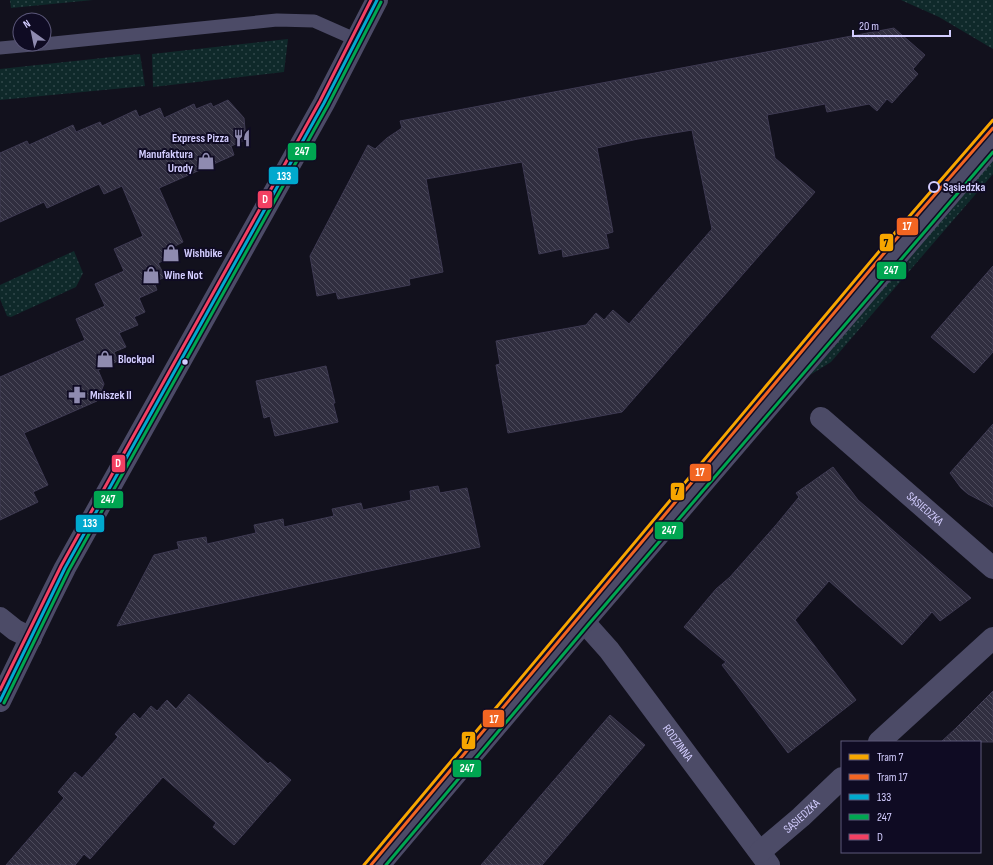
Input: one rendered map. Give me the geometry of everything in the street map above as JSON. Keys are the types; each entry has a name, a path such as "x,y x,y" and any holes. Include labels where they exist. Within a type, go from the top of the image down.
{"street":[{"path":"0,701 65,568 308,131 377,0"},
{"path":"379,865 584,622 993,144"},
{"name":"SĄSIEDZKA","path":"821,418 993,568"},
{"path":"0,618 15,630 31,638"},
{"name":"RODZINNA","path":"584,622 609,650 765,859"},
{"path":"880,741 993,638"},
{"name":"SĄSIEDZKA","path":"765,859 801,817 841,779"}],"lane":[{"path":"52,43 277,20 314,21 357,40"},
{"path":"0,48 12,47"}],"green space":[{"path":"10,0 93,0 11,8"},
{"path":"901,0 993,0 993,49 939,17"},
{"path":"288,39 284,72 153,87 152,54"},
{"path":"140,54 145,86 0,100 0,69"},
{"path":"993,158 993,174 831,362 802,380"},
{"path":"74,251 83,273 76,287 11,317 7,316 0,299 0,285"}],"building":[{"path":"894,28 925,55 913,69 918,74 892,103 887,99 877,111 869,104 827,112 825,104 767,115 775,158 815,192 622,412 508,433 496,365 500,364 496,341 586,325 596,313 604,320 613,310 629,324 712,229 692,130 638,139 597,148 613,232 606,234 609,248 563,257 562,249 539,254 522,162 426,179 443,272 409,279 410,285 338,299 336,292 317,296 310,256 368,145 375,149 387,138 402,128 400,121"},
{"path":"228,100 244,118 246,140 231,146 234,155 159,188 183,242 173,247 177,255 158,263 165,277 154,282 157,290 139,298 145,312 134,317 138,325 119,333 126,347 114,352 118,361 98,370 104,384 97,401 24,433 48,485 33,492 38,502 0,520 0,377 85,340 76,319 105,306 95,284 124,271 114,249 143,236 122,186 104,194 99,184 47,208 44,202 0,222 0,153 27,141 29,145 73,125 76,132 100,122 102,126 136,110 139,117 160,108 164,118 194,104 196,109 211,103 213,107"},
{"path":"993,266 993,352 974,373 931,337"},
{"path":"326,366 338,422 275,436 270,416 264,418 256,381"},
{"path":"993,424 993,507 968,494 961,488 950,473"},
{"path":"833,467 858,500 971,598 940,621 932,612 902,645 829,581 795,620 856,700 788,753 722,665 726,662 684,627 716,589 730,577 776,525 799,497 796,493"},
{"path":"438,486 440,493 467,488 480,547 117,626 154,555 179,549 177,542 206,537 207,544 256,533 254,525 283,519 284,527 334,516 332,509 361,503 363,510 411,500 410,491"},
{"path":"993,691 993,742 942,741"},
{"path":"189,694 268,764 270,762 291,780 234,845 213,827 216,823 163,777 90,859 84,854 75,865 6,865 64,798 58,792 75,772 82,778 118,737 115,734 134,713 140,719 151,706 157,711 167,700 176,709"},
{"path":"610,715 645,745 542,865 481,865"}],"tram line":[{"name":"7","path":"364,865 887,242 993,120"},
{"name":"17","path":"371,865 891,245 993,128"}],"transit line":[{"name":"D","path":"0,690 61,566 320,101 371,0"},
{"name":"133","path":"0,701 65,568 324,103 377,0"},
{"name":"247","path":"4,703 69,570 328,105 381,2"},
{"name":"247","path":"386,865 588,625 993,152"}],"place":[{"name":"Express Pizza","path":"242,138"},
{"name":"Manufaktura Urody","path":"206,161"},
{"name":"Sąsiedzka","path":"934,187"},
{"name":"Wishbike","path":"171,253"},
{"name":"Wine Not","path":"151,275"},
{"name":"Blockpol","path":"105,359"},
{"name":"Mniszek II","path":"77,395"}]}
